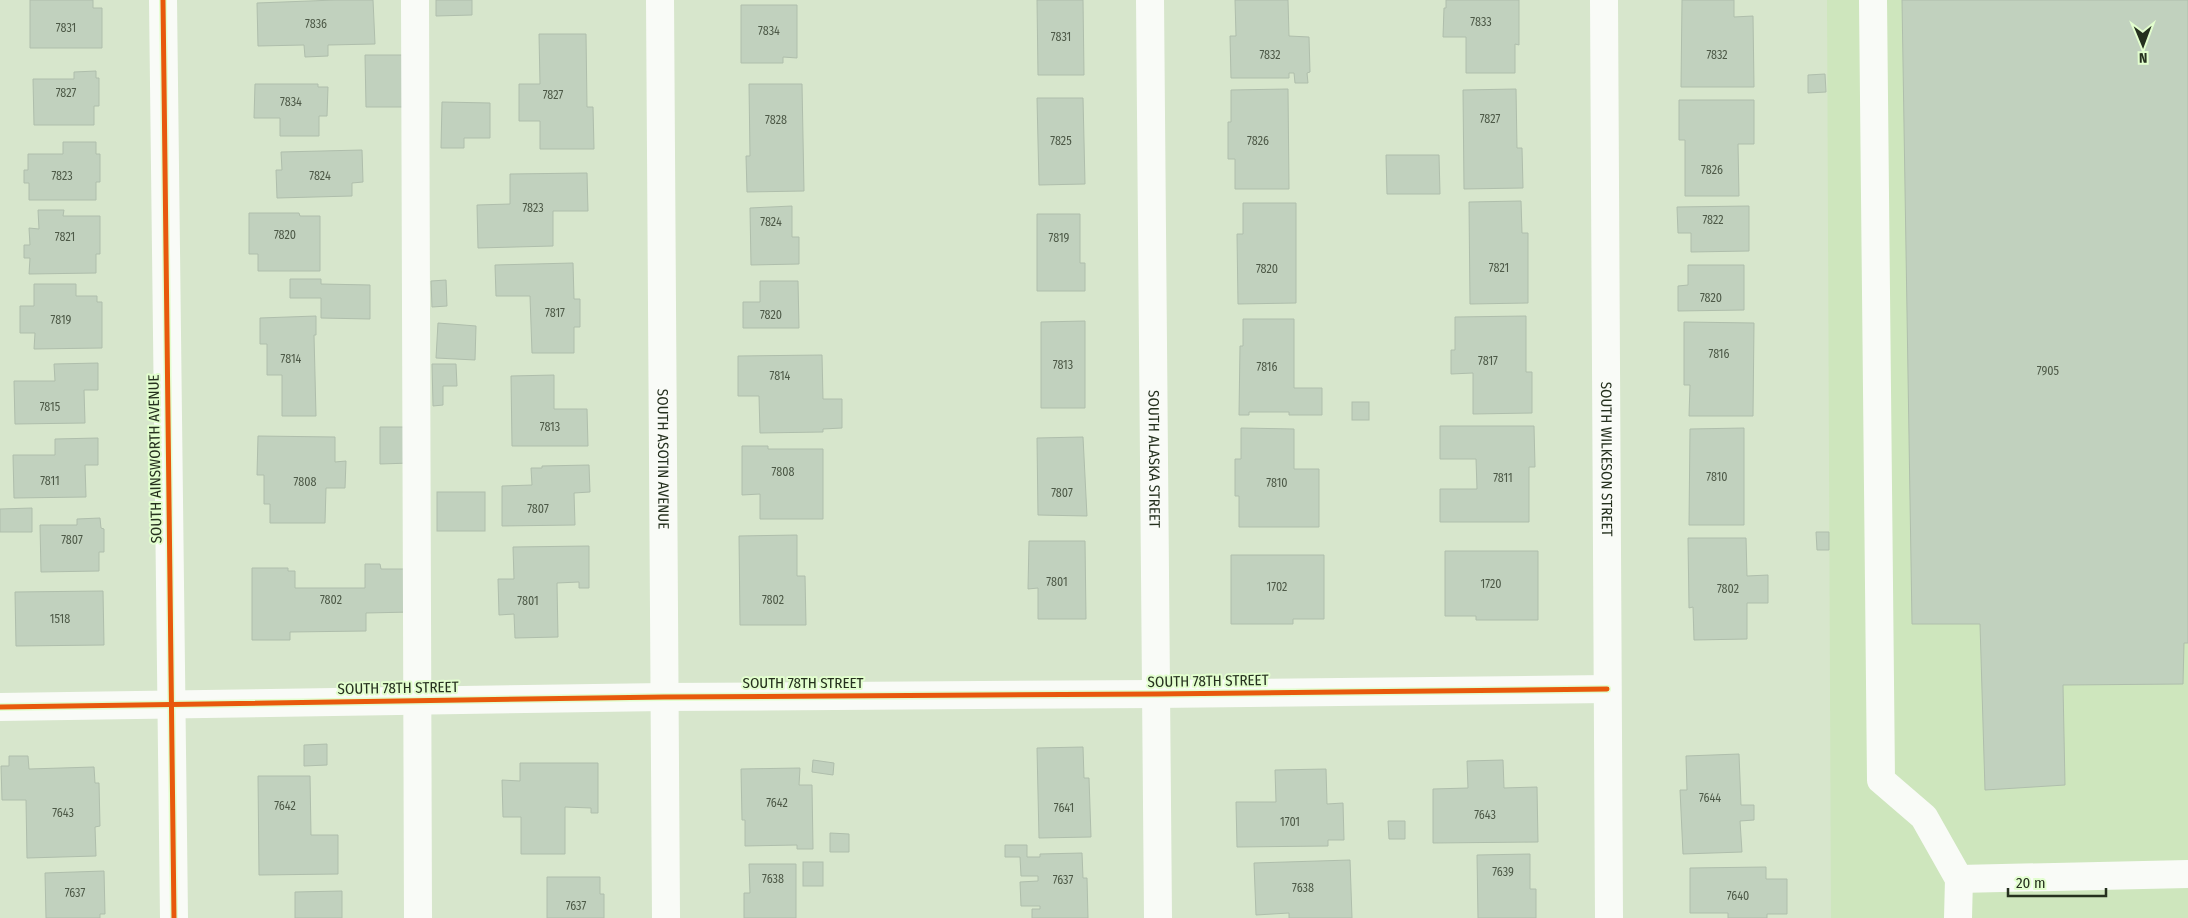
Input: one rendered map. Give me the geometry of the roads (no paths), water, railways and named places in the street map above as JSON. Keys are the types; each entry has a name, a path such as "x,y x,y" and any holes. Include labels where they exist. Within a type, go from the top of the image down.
{"street":[{"name":"SOUTH AINSWORTH AVENUE","path":"163,0 174,918"},
{"path":"415,0 418,918"},
{"name":"SOUTH ASOTIN AVENUE","path":"660,0 666,918"},
{"name":"SOUTH ALASKA STREET","path":"1150,0 1158,918"},
{"name":"SOUTH WILKESON STREET","path":"1604,0 1609,918"},
{"path":"1873,0 1881,780 1924,818 1959,879 1958,918"},
{"name":"SOUTH 78TH STREET","path":"0,707 664,696 1156,694 1607,689"},
{"path":"1959,879 2188,874"}]}
